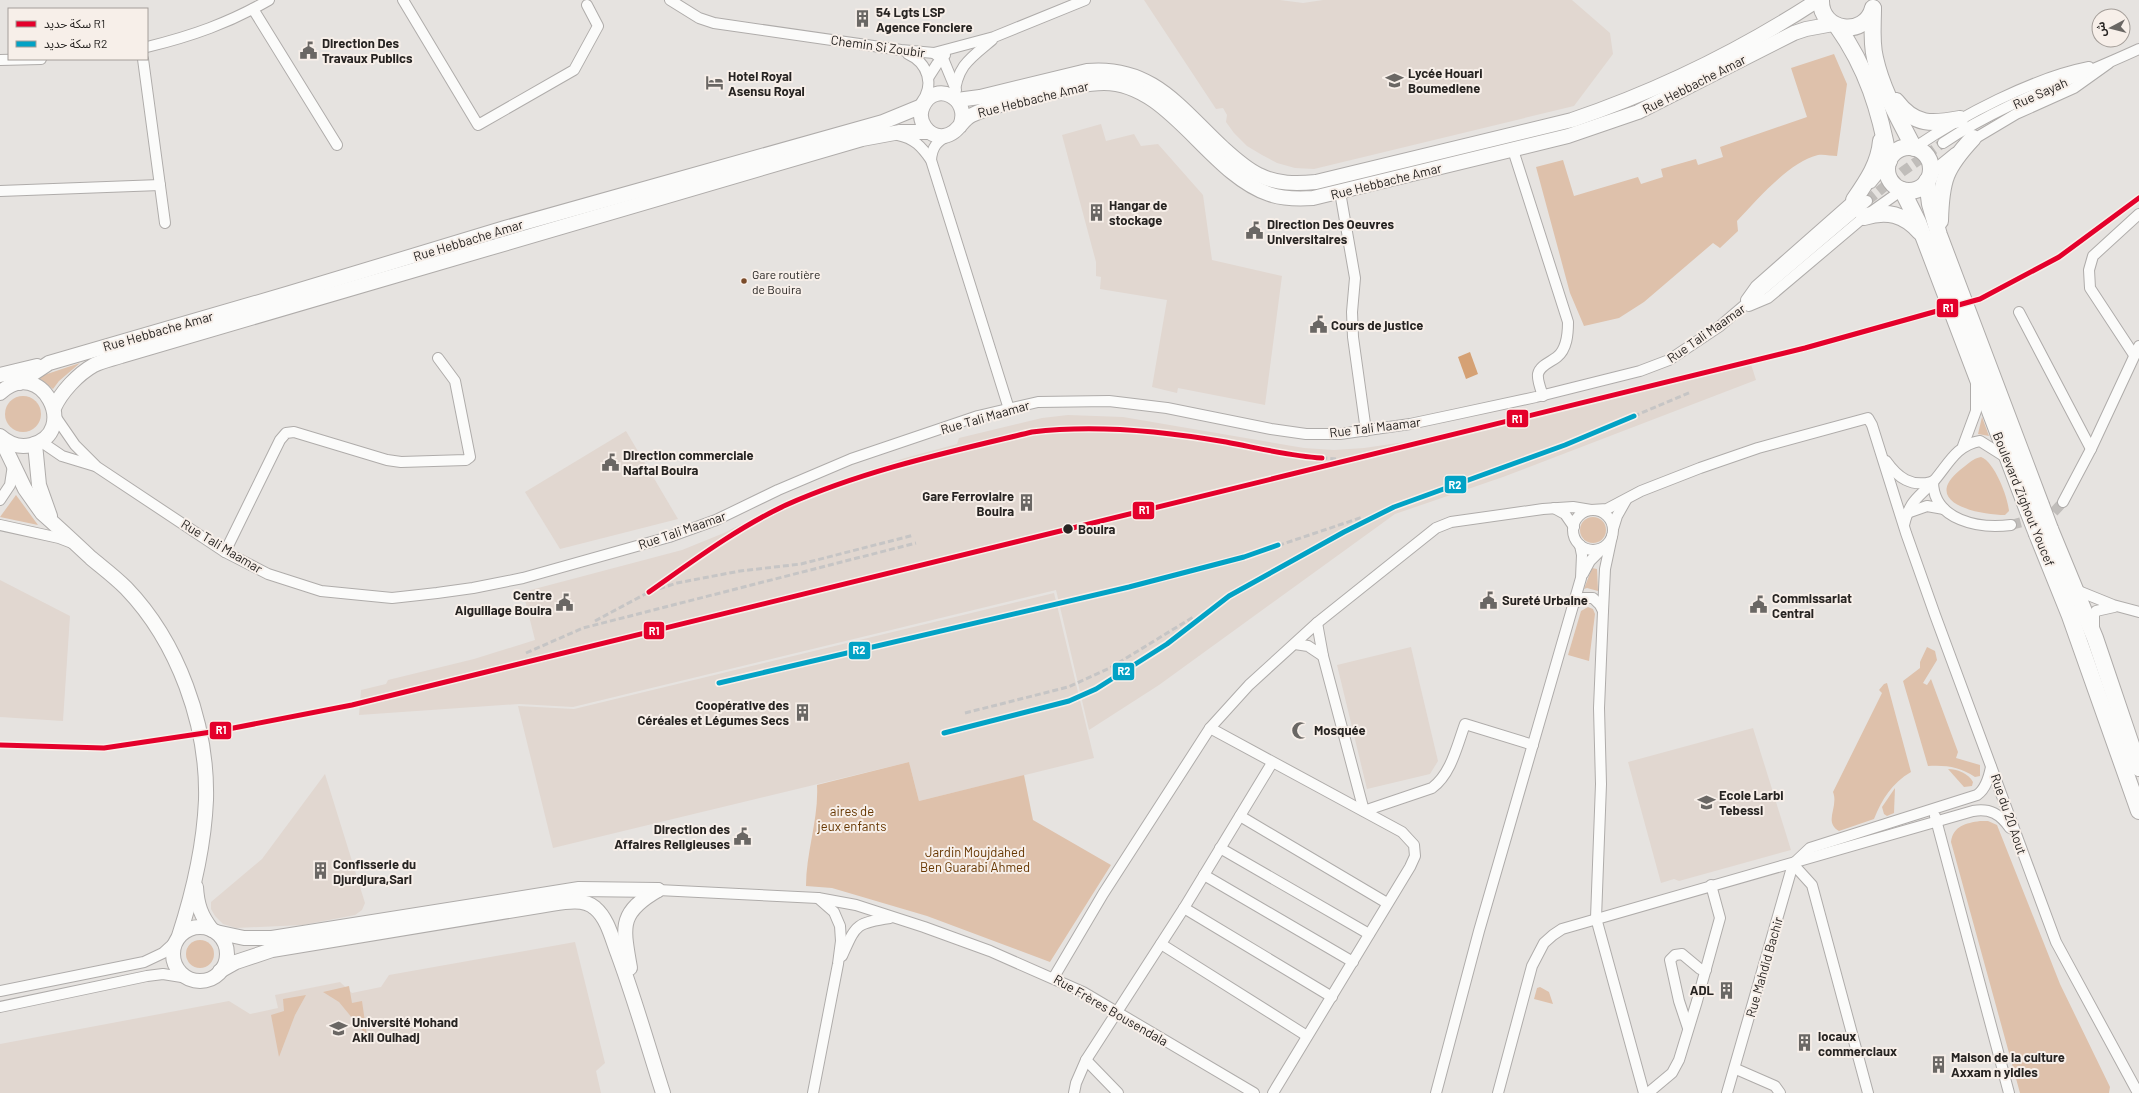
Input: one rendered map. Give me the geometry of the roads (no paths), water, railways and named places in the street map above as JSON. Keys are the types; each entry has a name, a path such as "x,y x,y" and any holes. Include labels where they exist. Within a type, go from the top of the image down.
{"main road":[{"path":"1814,2 1835,25 1860,63 1882,126 1889,161"},
{"name":"Rue Hebbache Amar","path":"955,95 980,97 1086,71 1103,69 1121,71 1138,76 1156,85 1174,100 1227,152 1259,175 1275,181 1295,184 1316,182 1572,120 1600,110 1664,84 1776,26 1814,2"},
{"path":"1835,25 1844,28 1859,26 1870,16 1874,2"},
{"path":"1874,2 1873,44 1875,58 1891,103 1914,148"},
{"name":"Rue Hebbache Amar","path":"955,131 970,116 993,107 1072,87 1105,82 1123,86 1145,94 1177,120 1231,174 1250,186 1269,194 1291,199 1313,198 1568,136 1638,112 1794,33 1806,29 1835,25"},
{"path":"1885,86 1901,107 1911,116 1932,123 1960,118"},
{"path":"943,94 955,95 963,112 955,131 935,135 929,132 921,120 922,102 931,96 943,94"},
{"name":"Rue Hebbache Amar","path":"0,393 10,384 49,363 297,291 505,228 883,122 922,102"},
{"path":"1861,201 1868,179 1878,158 1882,126"},
{"name":"Rue Hebbache Amar","path":"38,443 50,431 54,412 69,386 95,365 121,356 660,197 886,133 929,132"},
{"path":"1864,217 1875,214 1894,214 1932,236 1945,177 1952,161 1973,138"},
{"path":"1902,148 1914,148 1920,150 1929,161 1930,175 1927,181 1916,190 1902,190 1891,182 1887,168 1889,161 1892,155 1902,148"},
{"name":"Boulevard Zighout Youcef","path":"1927,181 1932,236"},
{"name":"Boulevard Zighout Youcef","path":"1902,190 1932,236 2034,508 2044,531 2076,590 2095,638 2139,768"},
{"name":"Boulevard Zighout Youcef","path":"1970,339 1976,376 2007,458 2034,508"},
{"path":"0,375 49,363"},
{"path":"10,384 38,387 48,396 54,412"},
{"path":"0,437 11,444 18,446 38,443 40,490 54,523"},
{"path":"0,437 32,502 76,544 125,587 150,616 169,646 182,675 197,724 204,770 206,800 203,833 196,872 173,949 174,963 177,969 188,978 205,980 236,962 272,950 545,905 578,902 587,903 595,908 603,918 635,999 663,1093"},
{"name":"Boulevard Zighout Youcef","path":"2044,531 2070,616 2139,811"},
{"path":"196,872 198,907 200,913 221,938 226,951 224,965 220,971"},
{"path":"177,939 191,928 198,927 244,938 272,938 578,889 658,890"},
{"path":"635,999 625,934 626,920 632,908 658,890"}],"street":[{"path":"148,47 183,38 223,24 269,0"},
{"path":"403,0 478,125 574,70 598,26 587,5"},
{"name":"Chemin Si Zoubir","path":"670,0 699,18 714,23 938,56"},
{"path":"922,102 928,78 938,56 994,37 1084,0"},
{"path":"253,9 337,144"},
{"path":"955,95 959,72 975,54 994,37"},
{"name":"Rue Sayah","path":"1943,143 1970,126 2000,111 2139,49"},
{"path":"901,50 918,59 926,70 928,78"},
{"path":"938,56 955,95"},
{"path":"143,60 165,224"},
{"path":"1914,148 1960,118 2066,71 2109,63"},
{"path":"1927,181 1938,166 1973,138 2016,114 2074,88 2109,63"},
{"path":"931,160 934,147 938,141 955,131"},
{"path":"886,133 904,136 914,141 922,146 931,160 1009,409"},
{"path":"1513,150 1568,322 1568,334 1564,347 1558,356 1541,368 1538,374 1543,396"},
{"path":"1740,310 1756,286 1861,201 1889,161"},
{"path":"0,191 160,185"},
{"path":"1740,310 1768,298 1864,217 1902,190"},
{"path":"1340,192 1355,278 1352,312 1353,338 1366,431"},
{"path":"2134,355 2090,288 2089,270 2092,256 2139,214"},
{"name":"Rue Tali Maamar","path":"97,467 225,552 268,574 321,591 392,598 473,588 523,578 669,537 716,520 778,490 851,459 978,416 1038,402 1109,401 1167,408 1271,429 1306,434 1340,434 1366,431 1410,424 1543,396 1656,366 1694,344 1740,310"},
{"path":"2019,312 2091,449"},
{"path":"2064,502 2091,449 2139,346"},
{"path":"225,552 280,440 286,433 294,432 387,460 401,462 466,460 470,457 455,381 438,358"},
{"path":"1904,527 1907,513 1918,494 1933,481 1946,463 1963,446 1976,411 1976,376"},
{"path":"54,412 75,445 97,467"},
{"name":"Rue du 20 Aout","path":"1626,500 1641,490 1758,448 1864,417 1871,420 1904,527 1934,614 2056,942 2138,1092"},
{"path":"1963,446 1980,441 2007,458"},
{"path":"38,443 62,456 97,467"},
{"path":"1881,454 1894,472 1909,482 1919,484 1933,481"},
{"path":"0,500 10,485 14,463"},
{"path":"1933,481 1935,496 1944,509"},
{"path":"1574,527 1580,516 1591,510 1607,509 1626,500"},
{"path":"1626,500 1617,516 1613,533 1606,567 1602,611 1599,708 1601,784 1596,918 1644,1093"},
{"path":"1907,513 1927,506 1944,509 1968,523 1987,527 2011,525"},
{"path":"1554,508 1565,514 1574,527 1576,539 1580,545 1582,555 1581,578"},
{"path":"1054,977 1103,894 1210,728 1249,685 1317,623 1443,524 1554,508 1573,508 1604,513 1612,523 1613,533 1604,547 1590,561 1581,578 1479,931 1436,1093"},
{"path":"0,525 59,538 76,544"},
{"path":"1580,545 1592,550 1604,547"},
{"path":"1590,561 1598,556 1602,557 1606,567"},
{"path":"2076,590 2118,607 2139,612"},
{"path":"1573,604 1583,598 1593,598 1600,605 1602,611"},
{"path":"2095,638 2094,618 2096,612 2100,609 2118,607"},
{"path":"1317,623 1323,656 1364,811"},
{"path":"1295,644 1308,646 1323,656"},
{"path":"1364,811 1432,788 1440,782 1446,772 1464,724 1533,746"},
{"path":"1210,728 1402,832 1414,845 1415,856 1410,867 1273,1093"},
{"path":"1074,1093 1076,1083 1086,1060 1184,908 1272,762"},
{"path":"1982,792 1989,777 1991,765"},
{"path":"1793,864 1810,848 1934,810 1967,799 1982,792 1996,792 2003,798"},
{"path":"1934,810 2009,1093"},
{"path":"1498,1093 1537,954 1552,935 1562,929 1711,885 1793,864 1973,811 1991,810 2000,816 2015,835"},
{"path":"1240,816 1388,903"},
{"path":"1220,848 1369,934"},
{"path":"1793,864 1812,884 1868,1093"},
{"name":"Rue Mahdid Bachir","path":"1727,1093 1736,1069 1793,864"},
{"path":"1204,875 1353,962"},
{"path":"1648,1093 1672,1073 1679,1060 1697,1001 1720,918 1711,885"},
{"name":"Rue Frères Bousendala","path":"658,890 818,898 856,905 894,917 990,950 1054,977 1083,992 1254,1093"},
{"path":"813,1093 838,964 841,941 840,926 834,912 818,898"},
{"path":"1184,908 1332,997"},
{"path":"838,964 854,930 861,924 871,920 894,917"},
{"path":"0,991 144,962 162,954 177,939"},
{"path":"1161,944 1307,1036"},
{"path":"1688,1030 1670,964 1672,957 1682,954 1700,969 1706,970"},
{"path":"0,1007 147,976 163,974 188,978"},
{"path":"1679,1001 1688,1005 1697,1001"},
{"path":"1086,1060 1118,1093"},
{"path":"1736,1069 1775,1086 1780,1093"}],"tunnel":[{"path":"1867,201 1902,172 1943,143"},
{"path":"2011,525 2052,514 2063,502"}],"railway":[{"path":"944,733 1069,701 1096,689 1167,644 1229,596 1344,532 1394,507 1565,445 1691,392"},
{"path":"649,592 733,534 786,505 877,472 1032,432 1080,429 1152,432 1336,459"},
{"path":"719,683 1129,587 1244,557 1363,517"},
{"path":"595,621 649,592 677,583 740,571 801,564 914,535"},
{"path":"526,653 583,628 916,543"},
{"path":"965,713 1068,687 1110,668 1195,616"}],"rail line":[{"name":"R1","path":"0,745 104,748 218,731 352,705 1805,348 1980,299 2059,257 2139,198"},
{"name":"R2","path":"944,733 1069,701 1096,689 1167,644 1229,596 1344,532 1394,507 1565,445 1634,416"},
{"name":"R1","path":"649,592 733,534 786,505 877,472 1032,432 1080,429 1154,432 1202,438 1286,454 1322,458"},
{"name":"R2","path":"719,683 1129,587 1244,557 1278,545"}],"place":[{"name":"54 Lgts LSP Agence Fonciere","path":"863,19"},
{"name":"Direction Des Travaux Publics","path":"309,50"},
{"name":"Lycée Houari Boumediene","path":"1395,80"},
{"name":"Hotel Royal Asensu Royal","path":"715,83"},
{"name":"Hangar de stockage","path":"1096,212"},
{"name":"Direction Des Oeuvres Universitaires","path":"1254,231"},
{"name":"Gare routière de Bouira","path":"744,281"},
{"name":"Cours de justice","path":"1318,325"},
{"name":"Direction commerciale Naftal Bouira","path":"610,462"},
{"name":"Gare Ferroviaire Bouira","path":"1027,503"},
{"name":"Bouira","path":"1068,529"},
{"name":"Sureté Urbaine","path":"1489,600"},
{"name":"Centre Aiguillage Bouira","path":"565,602"},
{"name":"Commissariat Central","path":"1759,605"},
{"name":"Coopérative des Céréales et Légumes Secs","path":"802,712"},
{"name":"Mosquée","path":"1301,730"},
{"name":"Ecole Larbi Tebessi","path":"1706,802"},
{"name":"Direction des Affaires Religieuses","path":"743,836"},
{"name":"Confisserie du Djurdjura,Sarl","path":"320,871"},
{"name":"ADL","path":"1727,990"},
{"name":"Université Mohand Akli Oulhadj","path":"339,1029"},
{"name":"locaux commerciaux","path":"1805,1043"},
{"name":"Maison de la culture Axxam n yidles","path":"1938,1064"}],"park label":[{"name":"aires de jeux enfants","path":"852,818"},
{"name":"Jardin Moujdahed Ben Guarabi Ahmed","path":"975,860"}]}
